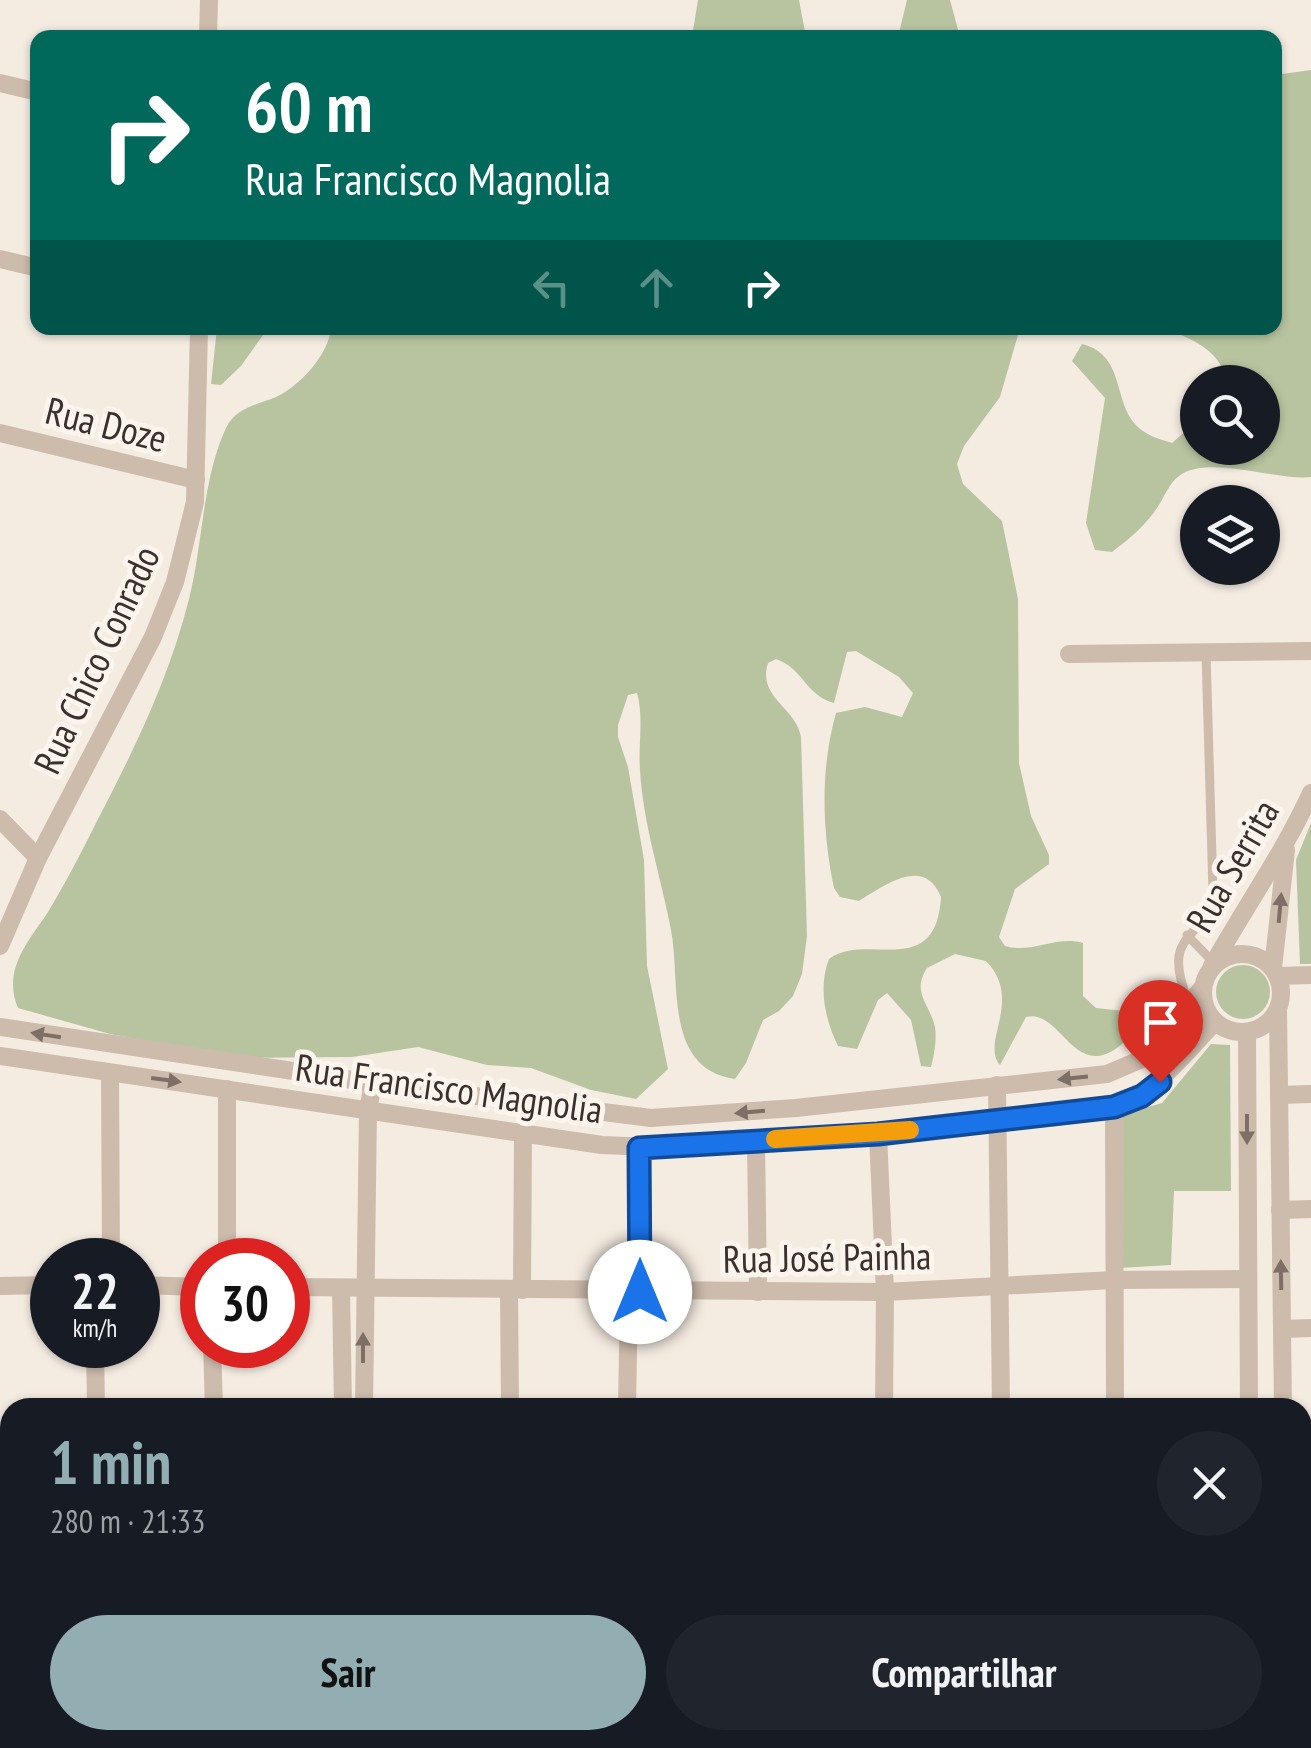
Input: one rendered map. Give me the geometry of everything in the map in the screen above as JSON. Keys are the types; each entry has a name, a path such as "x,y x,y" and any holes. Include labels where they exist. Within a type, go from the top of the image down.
{"street":[{"path":"208,30 209,0"},
{"path":"0,83 30,90"},
{"path":"0,260 30,266"},
{"name":"Rua Chico Conrado","path":"0,946 38,858 153,637 190,532 196,480 200,335"},
{"name":"Rua Doze","path":"0,433 196,480"},
{"path":"1069,654 1311,651"},
{"name":"Rua Serrita","path":"1216,1022 1203,1000 1209,973 1244,909 1286,847 1311,793"},
{"path":"0,819 38,858"},
{"path":"1283,1398 1278,1009 1281,987 1275,972 1286,847"},
{"name":"Rua Serrita","path":"1209,973 1223,958 1241,954 1259,957 1275,972"},
{"path":"1275,972 1311,975"},
{"name":"Rua Francisco Magnolia","path":"0,1028 373,1083 650,1118 758,1111 1106,1074 1130,1067 1151,1049 1190,1003 1209,973"},
{"path":"1216,1022 1236,1032 1248,1032 1270,1020 1278,1009"},
{"name":"Rua Francisco Magnolia","path":"0,1056 639,1148 878,1134 1114,1107 1142,1096 1160,1082 1216,1022"},
{"path":"1248,1032 1249,1398"},
{"path":"110,1073 111,1238"},
{"path":"364,1398 368,1111 373,1083"},
{"path":"997,1085 1001,1398"},
{"path":"227,1089 228,1238"},
{"path":"1279,1095 1311,1094"},
{"path":"1114,1107 1115,1398"},
{"path":"511,1398 523,1134"},
{"path":"878,1134 885,1292 884,1398"},
{"path":"756,1140 758,1292"},
{"path":"628,1398 639,1148"},
{"path":"1280,1210 1311,1210"},
{"name":"Rua José Painha","path":"310,1288 885,1292 1114,1280 1248,1279"},
{"path":"0,1286 30,1286"},
{"path":"341,1288 343,1398"},
{"path":"1282,1329 1311,1328"},
{"path":"95,1368 96,1398"},
{"path":"213,1368 214,1398"}],"lane":[{"path":"1190,1003 1177,962 1213,892 1206,653"},
{"path":"1188,935 1209,973"}],"green space":[{"path":"698,0 799,0 805,30 693,30"},
{"path":"907,0 950,0 958,30 900,30"},
{"path":"1311,70 1311,477 1207,467 1192,470 1175,479 1153,514 1112,552 1095,550 1086,523 1105,398 1072,361 1082,344 1107,359 1133,421 1146,433 1172,443 1180,436 1180,465 1280,465 1280,365 1221,365 1208,350 1181,335 1282,335 1282,74"},
{"path":"216,335 263,335 241,366 221,385 211,384"},
{"path":"1018,335 1000,397 964,446 957,464 963,484 1002,521 1018,599 1019,763 1031,816 1049,855 1049,864 1015,889 999,937 1005,946 1015,948 1064,941 1083,943 1083,996 1096,1008 1143,1013 1143,1022 1118,1047 1100,1056 1077,1049 1048,1022 1026,1017 1000,1065 995,1056 1002,1005 997,976 986,961 955,954 927,968 921,985 935,1027 931,1067 921,1066 911,1020 887,993 878,1000 857,1049 838,1046 824,1003 829,959 861,949 913,947 927,939 936,923 941,897 934,884 914,876 891,882 859,901 840,897 834,888 824,800 827,756 836,713 865,707 902,717 913,693 899,677 856,651 847,652 834,703 816,694 785,663 776,659 768,663 766,675 772,694 792,718 801,737 807,936 802,974 793,996 763,1020 746,1063 735,1079 712,1072 696,1059 680,1020 671,930 642,790 637,693 628,695 618,737 628,767 644,860 647,966 668,1069 636,1099 591,1090 531,1068 487,1065 418,1047 352,1057 239,1058 110,1034 18,1008 13,981 19,957 61,891 109,798 171,658 194,578 212,469 226,428 241,411 276,397 303,377 329,338"},
{"path":"1311,823 1311,964 1300,964 1296,860"},
{"path":"1243,965 1262,973 1270,992 1262,1011 1243,1019 1224,1011 1216,992 1224,973"},
{"path":"1211,1044 1230,1045 1231,1191 1174,1191 1171,1265 1119,1268 1121,1115 1162,1103"}],"slow traffic":[{"path":"775,1139 910,1130"}],"route":[{"path":"640,1292 639,1148 878,1134 1114,1107 1142,1096 1160,1082"}]}
